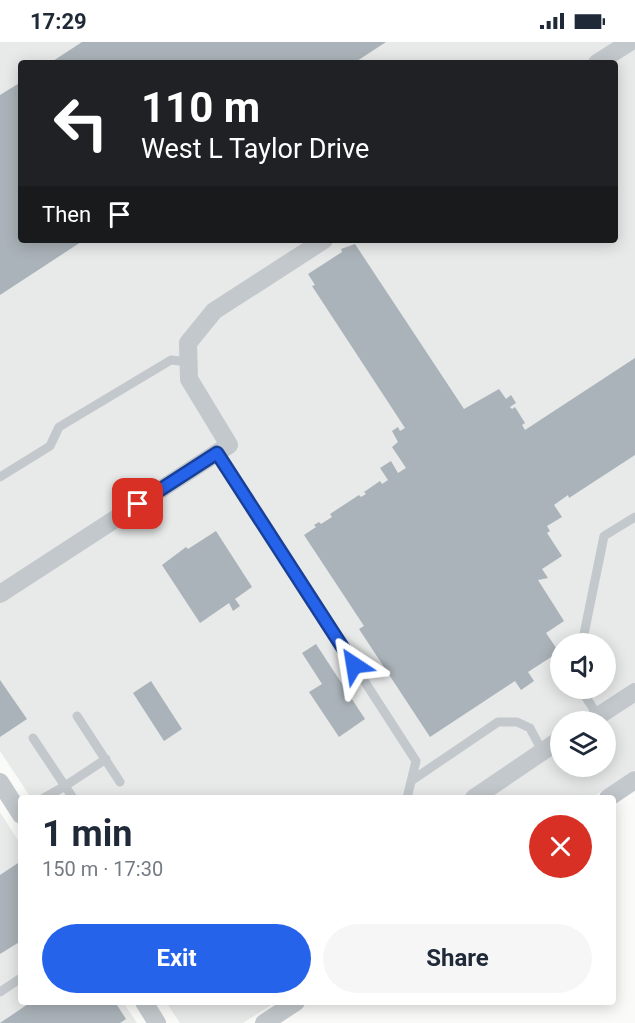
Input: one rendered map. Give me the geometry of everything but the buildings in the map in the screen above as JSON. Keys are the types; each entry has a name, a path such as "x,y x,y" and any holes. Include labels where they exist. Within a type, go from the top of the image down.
{"street":[{"path":"602,60 630,42"},
{"path":"0,594 229,445 189,379 188,343 214,311 319,243"},
{"path":"605,711 635,692"},
{"path":"478,795 550,746"},
{"path":"612,795 635,780"},
{"path":"0,783 18,809"},
{"path":"146,1005 157,1023"},
{"path":"264,1023 291,1005"}],"lane":[{"path":"0,477 50,446 59,427 171,360 189,362"},
{"path":"217,453 416,761 408,795"},
{"path":"584,633 604,537 635,517"},
{"path":"77,716 120,782"},
{"path":"411,781 498,722 517,722 530,728 542,751"},
{"path":"33,738 71,795"},
{"path":"49,795 105,759"},
{"path":"0,992 18,980"}],"shaded area":[{"path":"0,42 635,42 635,770 596,795 29,795 0,751"},
{"path":"0,812 18,840 18,1005 125,1005 137,1023 0,1023"},
{"path":"168,1005 271,1005 243,1023 180,1023"}],"route":[{"path":"138,504 217,453 354,665"}]}
